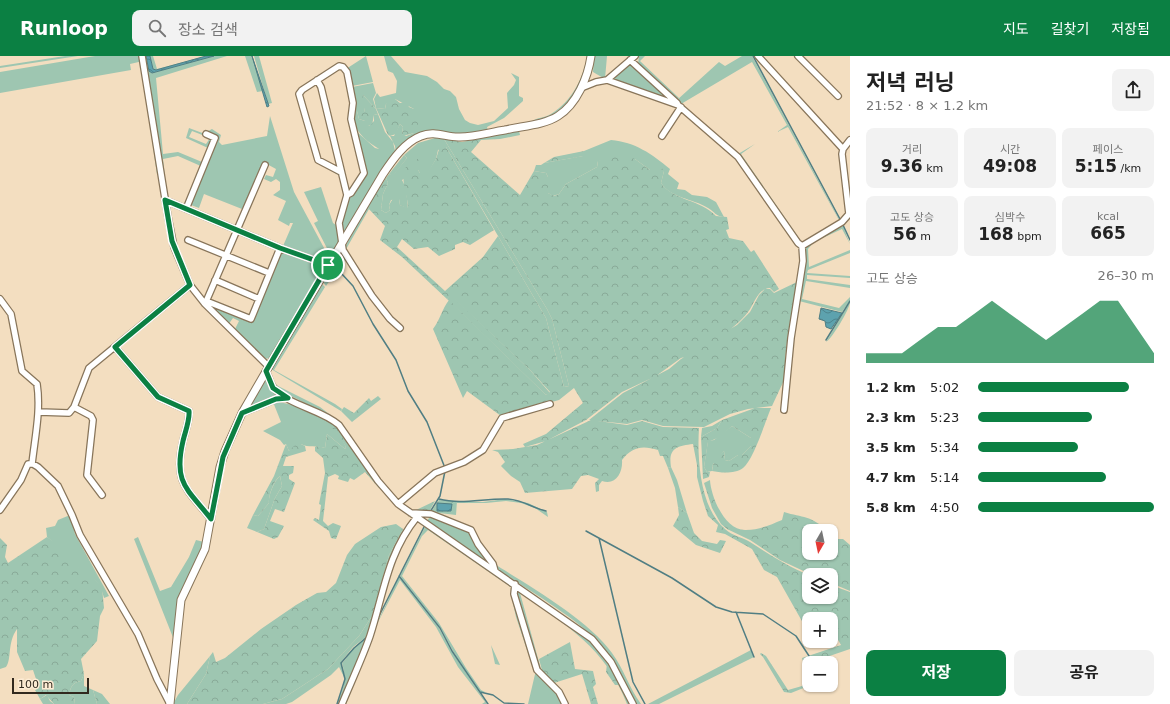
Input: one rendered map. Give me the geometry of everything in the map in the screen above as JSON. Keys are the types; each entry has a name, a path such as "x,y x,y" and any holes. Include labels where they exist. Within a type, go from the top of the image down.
{"street":[{"path":"142,56 172,241 190,285 268,369 273,388 288,398 331,418 339,425 378,481 398,504 592,639 611,662 634,704"},
{"path":"170,704 181,600 202,557 223,457 242,413 328,265 391,161 416,138 425,134 436,133 454,137 465,137 544,122 558,117 581,88 588,72 591,56"},
{"path":"758,56 843,149 845,178 850,210 842,222 802,246"},
{"path":"798,56 838,96"},
{"path":"607,80 633,58 680,106 738,157 798,243 802,246 803,261 791,338 784,410"},
{"path":"341,172 318,160 300,96 301,90 337,66 343,67 347,72 353,102 351,119 364,173 351,193 347,195"},
{"path":"317,80 322,87 347,195 339,223 341,244 346,255 372,296 390,319 400,328"},
{"path":"581,88 596,82 607,80 680,106"},
{"path":"662,136 680,106"},
{"path":"186,208 215,138 206,134"},
{"path":"843,149 850,140"},
{"path":"206,303 265,165"},
{"path":"165,200 280,248 328,265"},
{"path":"188,240 270,273"},
{"path":"206,303 249,319 280,248"},
{"path":"215,280 259,299"},
{"path":"39,412 67,414 74,407 87,371 190,285"},
{"path":"0,299 11,314 22,371 37,384 39,412 36,423 32,464"},
{"path":"115,347 158,397 189,411 181,450 181,478 189,493 198,501 211,519"},
{"path":"242,413 276,399 288,398"},
{"path":"398,504 435,473 464,462 483,450 502,418 550,404"},
{"path":"74,407 91,416 93,420 87,475 102,496"},
{"path":"0,510 21,480 26,466 32,464 38,467 58,486 80,535 138,634 157,679 170,704"},
{"path":"411,513 430,514 471,530 478,544 493,564 495,571"},
{"path":"342,704 369,638 394,552 406,530 417,517"},
{"path":"515,584 514,594 537,670 559,692 565,704"}],"green space":[{"path":"65,56 78,56 0,68 0,66"},
{"path":"95,56 141,56 143,61 130,64 131,70 0,93 0,72"},
{"path":"144,56 152,73 214,56 227,56 156,78 163,154 178,152 202,162 208,148 186,138 189,128 205,134 205,136 192,131 189,137 206,144 210,138 213,139 203,167 178,156 163,159 165,178 163,178"},
{"path":"150,56 153,56 157,69 206,56 156,70 153,69"},
{"path":"245,56 252,56 263,91 257,92"},
{"path":"254,56 259,56 272,103 268,104"},
{"path":"366,56 373,82 352,86 346,69"},
{"path":"384,56 391,56 405,72 427,76 437,82 444,89 450,91 456,97 459,109 465,120 470,123 478,125 494,121 508,108 507,93 514,85 516,80 511,73 519,77 519,96 523,98 523,101 504,118 487,127 488,131 461,135 426,130 414,137 396,154 395,146 390,136 394,136 400,124 403,127 402,134 406,136 414,133 414,109 395,99 386,104 385,109 376,108 374,99 377,93 380,97 396,93 397,81 393,73 388,71"},
{"path":"587,56 589,56 584,74 571,99 558,112 545,119 531,122 551,114 571,96 583,73"},
{"path":"594,56 607,56 605,79 593,72"},
{"path":"639,56 645,56 640,61 679,98 677,100 638,64"},
{"path":"742,56 752,56 841,223 806,242 801,243 738,154 755,144 741,154 801,241 805,241 840,222 788,127 777,132 787,125 752,62 681,104 677,100 719,62 725,66"},
{"path":"631,63 669,97 669,100 614,80 615,77"},
{"path":"144,72 159,174 157,174 142,73"},
{"path":"373,83 376,93 373,99 376,109 363,95 365,113 357,111 359,119 365,121 369,126 374,121 374,115 378,114 385,132 393,142 396,155 391,152 378,149 356,128 353,114 352,87"},
{"path":"363,95 376,109 378,114 374,115 372,125 363,127 365,121 359,119 357,111 358,108 361,108 363,112 365,112 362,99"},
{"path":"390,98 395,99 400,103 407,102 409,107 414,109 418,123 418,132 403,136 403,127 400,124 396,134 390,136 388,135 376,108 385,109 387,100"},
{"path":"270,116 294,192 330,259 326,261 283,246 293,223 290,223 289,226 278,220 286,201 273,195 280,190 280,182 276,179 271,182 264,179 266,175 273,177 276,169 265,163 242,209 204,194 199,208 191,205 218,138 206,132 212,129 221,135 219,142 222,145 267,136"},
{"path":"356,131 375,148 391,152 395,155 343,234 342,218 344,210 355,189 365,176"},
{"path":"519,131 520,135 500,139 481,140 471,152 520,195 534,171 546,173 548,177 548,193 554,196 559,194 566,184 597,167 598,161 611,156 627,156 635,159 650,170 661,167 664,171 661,183 666,189 710,210 716,216 727,217 729,229 726,230 729,238 743,241 751,252 754,250 779,289 774,292 770,288 762,291 748,312 728,331 688,356 681,358 656,376 622,392 586,420 546,441 525,447 523,444 546,434 583,403 574,388 559,400 501,416 467,391 463,398 433,329 449,300 546,395 550,392 530,370 451,296 447,299 402,257 380,240 385,226 367,207 386,178 388,183 383,194 381,210 386,213 390,210 389,205 395,195 399,199 400,205 408,208 403,178 405,168 417,159 422,159 423,164 418,170 420,173 427,173 436,159 440,146 446,147 494,230 470,245 463,242 455,245 455,249 439,256 428,247 414,249 402,239 397,247 445,291 483,257 498,236 546,318 564,387 569,386 552,319 547,309 444,139 462,142"},
{"path":"307,132 317,162 340,175 346,197 339,221 340,240 331,256 314,223 318,221 304,192 321,187 333,223 336,225 345,196 340,176 316,162"},
{"path":"435,138 444,139 547,309 552,319 569,386 564,387 546,318 446,147 438,150 436,159 428,173 420,173 418,170 402,180 406,188 408,209 400,205 399,199 391,200 389,205 390,210 386,213 381,210 383,194 388,183 386,178 389,174 393,175 407,158 404,155 418,143"},
{"path":"611,140 628,143 657,158 670,169 668,174 679,183 677,189 685,190 692,195 707,197 716,202 724,217 717,215 702,205 671,192 661,183 664,171 650,170 635,159 598,161 597,167 566,184 559,194 553,196 548,193 548,177 546,173 534,171 536,165 583,156 584,151"},
{"path":"584,151 584,156 544,163 554,157"},
{"path":"404,155 407,158 393,176 389,174"},
{"path":"367,207 369,209 345,251 344,249"},
{"path":"843,226 850,244 842,229 814,242 808,249 809,267 850,250 850,253 808,270 807,273 850,276 850,278 807,275 807,279 850,285 850,288 806,281 802,299 839,308 850,297 850,300 842,312 799,301 803,256 807,246 819,237"},
{"path":"281,250 324,267 271,358 264,359 234,331 239,321 233,318 228,325 214,308 251,322"},
{"path":"345,258 349,260 340,261 337,265 341,273 337,270 326,286 323,282 336,260"},
{"path":"799,281 789,340 787,342 785,359 788,361 785,378 772,406 748,409 730,414 704,427 663,426 642,420 627,424 589,420 623,393 669,369 681,359 737,325 750,312 759,295 765,289 770,289 774,293"},
{"path":"322,284 325,287 274,370 335,404 342,409 341,411 271,369"},
{"path":"451,295 530,370 550,393 546,395 447,299"},
{"path":"850,302 840,324 826,342"},
{"path":"268,377 278,396 247,410"},
{"path":"274,384 320,407 333,417 281,391"},
{"path":"378,396 381,399 352,422 341,411 344,407 354,413 369,398 371,401"},
{"path":"273,402 285,403 302,408 329,420 341,437 346,447 345,449 327,434 325,448 301,444 289,451 286,444 284,445 280,440 263,431 281,422"},
{"path":"755,408 771,408 755,449 747,463 740,470 732,472 724,473 712,471 714,460 724,451 725,460 729,461 738,455 742,455 751,446 751,438 732,426 720,437 708,442 704,467 707,472 710,472 709,477 703,479 701,437 717,428 722,420"},
{"path":"329,420 338,427 380,487 379,488 365,472 354,480 350,478 348,482 338,479 339,476 335,474 328,477 323,521 328,526 333,523 341,526 336,539 331,538 329,531 313,520 315,518 319,520 321,505 319,504 325,473 323,458 315,451 315,447 318,446 325,448 327,434 345,449 346,447 337,432 328,425"},
{"path":"591,420 627,425 642,421 663,427 699,428 699,454 702,482 710,509 717,520 731,533 747,540 802,572 802,604 838,604 838,588 850,592 850,649 830,656 808,656 832,648 838,648 838,646 841,645 838,640 838,612 802,612 802,621 777,577 764,570 752,549 725,534 716,532 718,525 708,516 703,501 697,477 697,465 693,444 675,449 671,456 671,467 668,468 663,456 660,456 658,450 638,448 630,452 622,460 618,477 611,482 602,481 599,485 599,491 596,492 595,483 599,479 588,475 581,476 572,489 525,493 520,482 511,476 501,466 505,462 498,452 492,450 513,449 537,445"},
{"path":"722,420 717,428 701,437 702,428 712,426"},
{"path":"732,426 751,438 751,446 742,455 738,455 729,461 725,460 724,451 713,464 712,471 707,472 704,467 708,441 714,440"},
{"path":"286,444 289,451 296,444 301,444 305,446 306,451 286,457 283,466 294,466 293,473 289,475 289,479 295,483 284,512 275,509 270,521 284,526 278,537 274,539 257,532 264,529 275,498 282,486 280,476 272,488 269,496 269,503 258,516 253,515 274,476"},
{"path":"671,467 677,480 687,513 678,507 675,488 668,468"},
{"path":"280,476 282,486 275,498 264,529 257,532 247,528 253,515 258,516 269,503 269,497 272,489"},
{"path":"710,480 713,495 720,512 732,525 738,529 751,530 769,525 782,520 784,512 816,522 818,524 802,524 802,560 838,560 838,539 843,539 850,545 850,591 838,586 838,568 802,568 802,570 780,560 750,540 727,529 721,524 712,508 704,483"},
{"path":"505,499 528,503 547,512 548,517 535,508 521,503 506,501 486,503 457,503 457,501 483,502"},
{"path":"439,500 457,501 456,515 431,512"},
{"path":"435,501 429,512 416,510"},
{"path":"678,507 687,513 694,533 702,541 717,544 720,540 726,541 720,553 696,545 673,526 679,515"},
{"path":"70,515 75,534 109,596 104,598 97,582 76,566 47,537 46,528 55,526 58,520"},
{"path":"431,515 469,531 492,565 427,521"},
{"path":"396,524 403,529 389,555 372,616 359,636 328,669 282,699 263,704 187,704 206,674 210,656 213,652 216,662 225,658 261,629 296,605 317,593 326,592 336,583 347,555 355,544 381,527"},
{"path":"426,525 510,583 512,588 428,530 422,536 402,576 439,623 466,668 481,690 485,692 480,692 453,651 440,627 400,576"},
{"path":"403,529 405,531 392,553 369,637 341,704 337,704 343,688 344,678 339,667 331,675 292,702 286,704 263,704 282,699 328,669 359,636 372,616 389,555","holes":["364,638 342,663 344,676 341,662 353,647"]},
{"path":"47,537 57,544 78,567 91,575 102,587 104,608 100,616 97,641 81,659 84,674 81,681 72,685 70,689 69,695 74,697 75,704 54,704 46,695 40,699 35,690 39,688 33,670 25,671 17,652 17,629 12,640 8,664 6,667 0,669 0,538 7,545 5,557 8,563"},
{"path":"138,537 160,591 171,587 189,557 196,540 204,542 183,591 174,640 134,539"},
{"path":"493,563 557,604 601,640 616,659 641,704 636,704 610,656 588,632 576,622 496,568"},
{"path":"399,577 439,628 452,652 487,704 482,704 485,702 458,667 436,627 400,580 378,622 346,704 343,704 376,621 380,617"},
{"path":"518,588 595,645 610,662 630,704 627,704 608,667 596,653 569,628 520,593 542,673 538,667 517,591"},
{"path":"511,594 536,667 534,671 516,617"},
{"path":"570,642 575,669 593,671 596,684 593,687 598,704 591,704 582,674 554,683 543,674 539,659"},
{"path":"491,645 500,665 495,664"},
{"path":"751,650 754,657 659,704 648,704"},
{"path":"761,653 766,656 788,690 802,686 802,689 791,693 784,692 760,654"},
{"path":"210,656 206,674 187,704 173,704 178,695"},
{"path":"607,664 620,685 615,685 606,672"},
{"path":"536,670 553,687 564,704 528,704"},
{"path":"84,674 84,686 93,690 97,704 75,704 74,697 69,695 72,685 81,681"},
{"path":"93,690 102,694 110,704 97,704"},
{"path":"47,695 50,701 54,704 43,704 40,699"}],"water":[{"path":"146,56 150,56 153,69 156,70 206,56 214,56 152,73 149,71"},
{"path":"252,56 269,106 267,107"},
{"path":"821,308 842,313 831,329 826,327 825,321 819,319"},
{"path":"437,503 452,504 451,511 437,511"}],"waterway":[{"path":"753,56 841,221"},
{"path":"843,225 850,240"},
{"path":"341,273 353,286 373,324 396,360 408,391 427,422 445,468"},
{"path":"826,340 850,301"},
{"path":"430,512 440,496 445,471"},
{"path":"439,499 447,501 508,499 519,501 546,511"},
{"path":"377,620 425,525"},
{"path":"586,531 672,578 716,607 732,612 763,614 796,636 809,656"},
{"path":"599,538 633,682 645,704"},
{"path":"399,576 440,628 452,651 488,704"},
{"path":"736,612 754,657"},
{"path":"337,704 345,679 341,663 354,648 367,637"},
{"path":"480,692 493,695 504,703 524,704"}],"route":[{"path":"165,200 280,248 328,265 266,371 273,388 288,398 266,402 242,413 220,467 211,519 182,483 180,471 181,450 189,411 158,397 115,347 190,285 186,271 172,241 165,200"}]}
